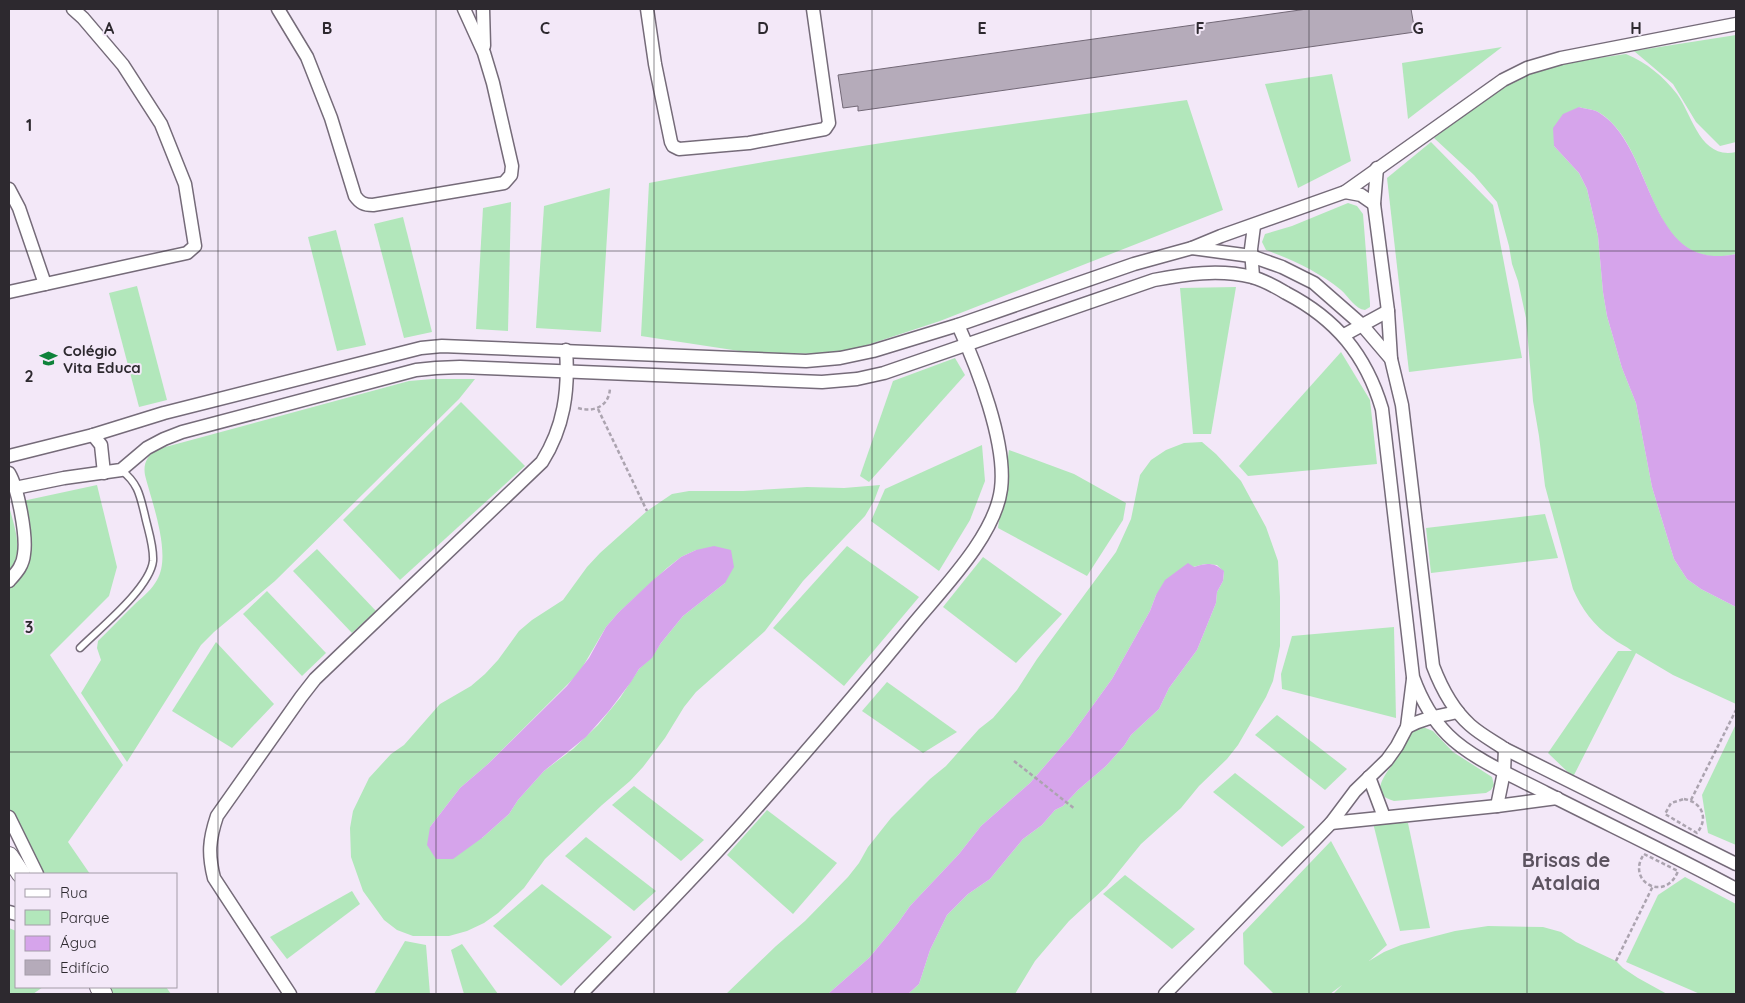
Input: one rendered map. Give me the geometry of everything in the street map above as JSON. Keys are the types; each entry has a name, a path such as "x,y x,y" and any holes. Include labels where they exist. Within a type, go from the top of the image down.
{"main road":[{"path":"9,856 19,873"}],"street":[{"path":"9,292 187,253 195,246 185,184 161,124 123,65 73,9"},
{"path":"278,9 307,57 331,118 355,196 359,202 365,205 504,183 511,175 512,166 493,83 484,53 464,9"},
{"path":"483,9 484,53"},
{"path":"647,9 655,64 671,142 679,149 750,143 825,129 829,123 812,9"},
{"path":"9,456 93,435 164,413 421,348 442,346 566,350 806,361 840,358 872,351 958,325 1134,264 1192,248 1345,192 1503,80 1526,68 1561,58 1736,24"},
{"path":"1377,168 1374,204 1388,311 1391,359 1402,405 1433,666 1442,688 1458,712 1470,725 1505,749 1736,864"},
{"path":"9,189 20,208 45,284"},
{"path":"1345,192 1361,195 1374,204"},
{"path":"1253,277 1254,226"},
{"path":"1192,248 1252,256 1282,267 1314,283 1362,325 1391,359"},
{"path":"15,488 64,478 104,474 121,470 147,448 182,432 416,370 460,368 822,382 857,379 884,373 1154,280 1192,273 1222,273 1253,277 1301,301 1324,317 1344,335 1361,359 1375,386 1382,409 1413,677 1420,698 1431,717 1464,749 1504,772 1666,852 1736,889"},
{"path":"1344,335 1388,311"},
{"path":"581,994 744,822 878,667 970,554 991,522 1001,489 1001,459 996,428 967,345 958,325"},
{"path":"290,994 214,878 209,849 211,833 218,816 300,697 315,680 542,462 554,444 560,427 568,372 566,350"},
{"path":"93,435 101,445 104,474"},
{"path":"9,473 15,488 24,536 24,555 20,568 9,582"},
{"path":"1165,994 1331,823 1343,805 1397,746 1407,727 1413,677"},
{"path":"1407,727 1431,717 1458,712"},
{"path":"1498,806 1504,772 1505,749"},
{"path":"1369,777 1384,817"},
{"path":"1331,823 1557,798"},
{"path":"9,817 20,873"}],"lane":[{"path":"80,648 133,596 146,580 152,563 153,552 140,495 135,483 121,470"}],"path":[{"path":"564,404 584,410 598,409 608,399 610,392"},
{"path":"598,409 647,511"},
{"path":"1690,800 1736,710"},
{"path":"1014,761 1075,809"},
{"path":"1677,800 1690,800 1701,808 1703,814 1704,821 1697,833 1665,814 1671,803 1677,800"},
{"path":"1644,854 1678,871 1671,882 1659,887 1652,886 1642,879 1639,873 1638,866 1644,854"},
{"path":"1616,961 1652,886"}],"green space":[{"path":"1736,35 1736,142 1720,146 1696,122 1673,84 1634,51"},
{"path":"1502,47 1408,119 1402,63"},
{"path":"1626,54 1648,66 1672,87 1705,142 1714,149 1724,153 1736,152 1736,254 1706,255 1684,245 1667,227 1632,151 1617,129 1598,112 1579,107 1554,146 1579,173 1587,189 1598,236 1607,316 1622,368 1636,403 1652,487 1674,559 1687,579 1701,589 1736,607 1736,704 1673,675 1636,653 1573,777 1548,753 1618,651 1632,651 1614,640 1594,622 1584,610 1573,589 1545,486 1533,401 1526,318 1497,202 1474,175 1434,138 1504,83 1550,65"},
{"path":"1332,74 1351,161 1298,188 1265,84"},
{"path":"1187,100 1223,210 940,321 849,351 818,354 746,352 641,336 649,183 850,148"},
{"path":"1431,142 1493,205 1522,358 1409,372 1387,178"},
{"path":"610,188 601,332 536,328 544,206"},
{"path":"511,202 508,331 476,329 483,208"},
{"path":"1348,203 1357,206 1363,214 1370,303 1370,307 1365,310 1355,305 1341,290 1315,272 1266,250 1262,242 1265,234 1292,226"},
{"path":"403,217 432,332 404,338 374,224"},
{"path":"336,230 366,345 337,351 308,237"},
{"path":"137,286 167,400 139,407 109,293"},
{"path":"1236,287 1211,434 1193,434 1180,288"},
{"path":"1341,352 1370,400 1377,464 1248,476 1239,466"},
{"path":"955,358 965,375 869,482 860,476 893,381"},
{"path":"475,379 459,399 275,581 201,645 127,762 81,693 101,660 97,648 98,641 150,589 157,580 161,569 162,543 145,475 145,464 149,457 158,449 409,381"},
{"path":"461,402 525,466 400,580 343,520"},
{"path":"1202,442 1241,481 1266,527 1278,561 1280,646 1273,681 1266,697 1238,745 1227,759 1199,786 1181,808 1141,844 1107,886 1069,921 1035,961 1015,994 908,994 919,984 930,950 947,915 968,894 990,879 1023,839 1042,825 1055,810 1063,806 1106,766 1131,735 1159,709 1169,688 1197,650 1216,603 1217,592 1223,581 1224,572 1217,565 1205,564 1193,567 1156,595 1150,611 1112,679 1070,737 1030,783 981,826 959,854 910,906 869,958 828,994 726,994 805,921 848,877 868,847 891,818 930,779 946,766 979,729 993,718 1017,690 1037,659 1116,552 1131,519 1140,475 1151,460 1166,450 1184,443"},
{"path":"982,445 985,481 970,520 939,571 871,521 885,489"},
{"path":"1009,450 1074,474 1126,503 1123,520 1087,576 998,528"},
{"path":"97,485 117,567 109,596 50,655 123,765 68,842 89,873 37,873 9,817 9,581 20,568 18,502"},
{"path":"880,485 874,501 865,516 803,581 765,631 696,692 643,767 545,859 524,888 498,913 484,923 467,931 449,936 413,936 397,930 384,920 363,891 351,857 350,828 353,811 369,778 391,754 404,745 440,704 471,686 485,674 498,660 519,631 532,620 563,600 587,567 600,553 647,511 672,494 689,491 743,491 807,487 844,488","holes":["696,550 725,583 683,616 652,657 639,669 620,698 598,725 573,749 544,771 518,800 509,814 482,838 430,827 460,788 488,764 579,673 606,627 618,613 667,568 681,557"]},
{"path":"9,506 17,539 17,548 14,564 9,571"},
{"path":"1545,514 1558,558 1431,573 1426,528"},
{"path":"847,546 919,597 844,686 773,628"},
{"path":"317,549 376,611 352,633 293,571"},
{"path":"983,557 1062,614 1016,663 943,607"},
{"path":"267,591 326,653 302,676 243,614"},
{"path":"1394,627 1396,718 1282,689 1281,674 1292,636"},
{"path":"216,642 274,704 232,748 172,711"},
{"path":"887,682 957,732 923,753 862,711"},
{"path":"1277,715 1347,769 1325,790 1255,735"},
{"path":"1736,724 1736,845 1708,833 1702,795"},
{"path":"1423,727 1433,731 1453,752 1492,777 1494,785 1491,790 1486,793 1394,801 1385,797 1380,787 1382,780 1400,753 1409,734 1417,728"},
{"path":"1235,773 1305,827 1282,847 1213,792"},
{"path":"634,786 704,840 681,861 612,805"},
{"path":"767,810 837,863 793,914 727,855"},
{"path":"1373,823 1408,823 1430,928 1400,931"},
{"path":"586,837 656,891 634,911 565,856"},
{"path":"1331,841 1387,945 1369,961 1401,945 1455,931 1488,926 1543,927 1561,932 1576,942 1616,961 1638,978 1667,994 1333,994 1342,985 1330,994 1274,994 1244,964 1243,933"},
{"path":"1125,875 1195,929 1172,949 1103,894"},
{"path":"1685,877 1736,904 1736,994 1700,994 1626,962 1658,895"},
{"path":"542,884 612,937 561,986 493,926"},
{"path":"352,891 360,904 287,959 270,937"},
{"path":"9,928 15,931 15,988 42,988 33,994 9,994"},
{"path":"405,941 426,945 430,994 374,994"},
{"path":"462,944 498,994 464,994 451,950"},
{"path":"104,988 167,988 171,994 108,994"}],"water":[{"path":"1579,107 1598,112 1617,129 1631,151 1668,227 1684,245 1706,255 1736,254 1736,607 1701,589 1687,579 1674,559 1652,487 1636,403 1622,368 1607,316 1598,236 1587,189 1579,173 1554,146 1553,128 1563,114"},
{"path":"714,546 731,550 734,567 725,583 683,616 661,643 652,658 639,669 609,711 586,737 544,771 518,800 509,814 482,838 453,859 436,859 427,845 430,827 460,788 488,764 567,686 589,658 606,627 618,613 681,557 696,550"},
{"path":"1188,563 1194,567 1206,564 1216,566 1224,571 1223,581 1217,592 1216,603 1197,650 1169,688 1159,709 1131,735 1106,766 1063,806 1055,810 1042,825 1023,839 990,879 968,894 947,915 930,950 919,984 908,994 828,994 869,958 910,906 959,854 981,826 1030,783 1070,737 1112,679 1165,580"}],"building":[{"path":"1307,9 1411,9 1415,32 858,111 858,106 843,108 838,75"}],"place":[{"name":"Colégio Vita Educa","path":"49,359"}],"district":[{"name":"Brisas de Atalaia","path":"1566,870"}]}
